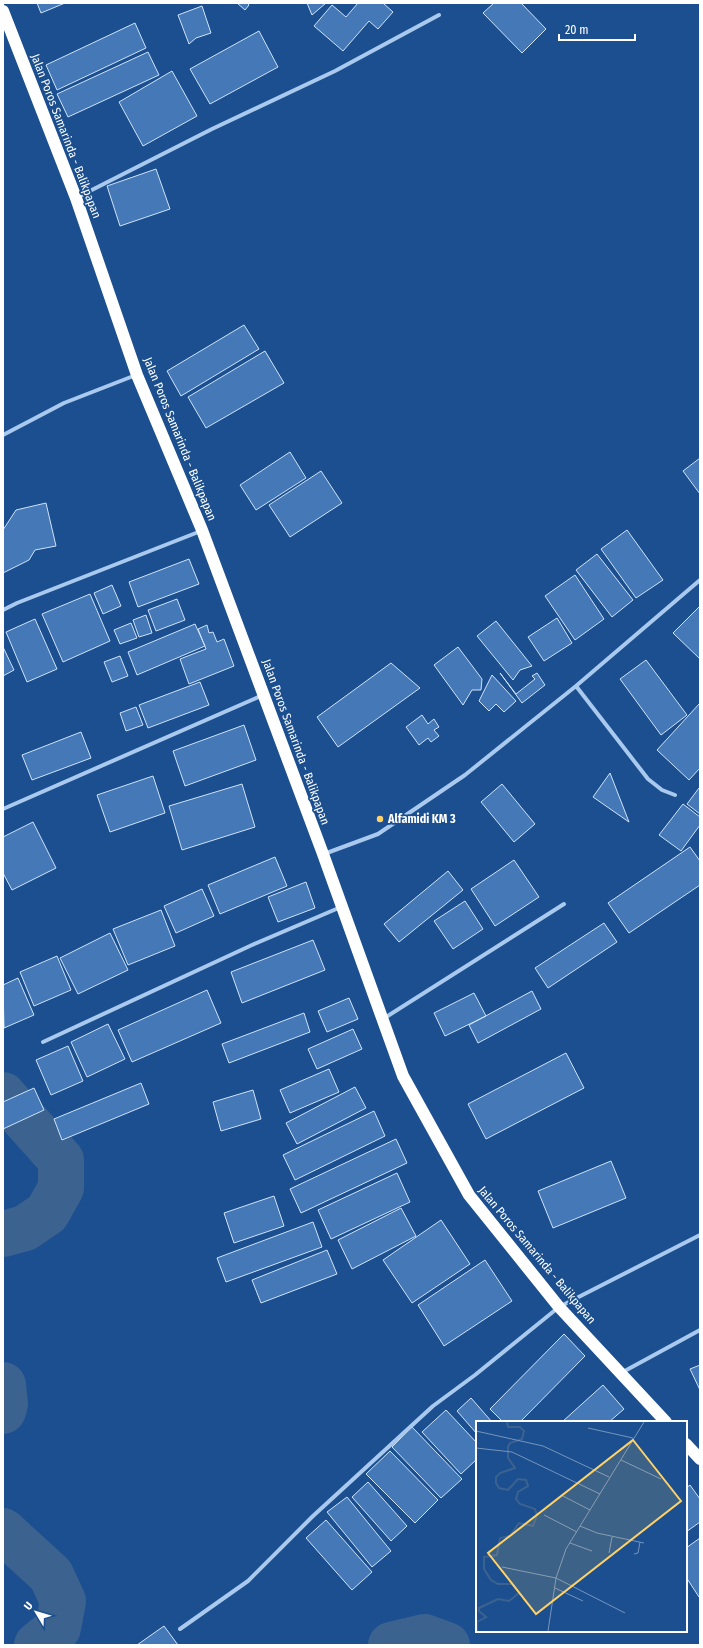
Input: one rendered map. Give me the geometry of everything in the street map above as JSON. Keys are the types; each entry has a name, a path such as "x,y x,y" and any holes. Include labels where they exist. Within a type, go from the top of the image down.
{"highway":[{"name":"Jalan Poros Samarinda - Balikpapan","path":"3,11 76,198 137,375 202,530 404,1076 469,1195 559,1307 665,1421"},
{"path":"687,1445 700,1459"}],"street":[{"path":"76,198 212,129 335,71 439,15"},
{"path":"3,435 64,403 137,375"},
{"path":"3,610 17,603 202,530"},
{"path":"323,854 378,834 465,775 576,686 700,580"},
{"path":"576,686 648,779 662,790 675,796"},
{"path":"3,809 264,695"},
{"path":"383,1019 564,904"},
{"path":"43,1042 252,945 342,906"},
{"path":"180,1629 248,1581 313,1516 433,1406 475,1375 559,1307 700,1235"},
{"path":"621,1373 700,1330"}],"building":[{"path":"37,3 65,3 41,13"},
{"path":"237,3 247,3 249,5 245,10"},
{"path":"307,3 326,3 312,15"},
{"path":"358,3 383,3 393,12 378,29 369,21 343,51 314,26 332,5 346,17"},
{"path":"494,3 521,3 546,29 522,53 483,13"},
{"path":"202,6 211,33 196,38 189,44 178,15"},
{"path":"135,23 146,48 57,90 46,65"},
{"path":"259,31 278,67 210,104 190,69"},
{"path":"148,52 159,75 68,117 57,94"},
{"path":"172,71 197,116 143,146 119,102"},
{"path":"156,169 170,209 120,226 107,186"},
{"path":"244,325 259,349 181,396 167,371"},
{"path":"265,351 284,383 206,428 188,397"},
{"path":"290,452 306,478 256,510 240,485"},
{"path":"700,458 700,494 683,471"},
{"path":"321,471 342,503 290,537 269,505"},
{"path":"46,503 56,546 35,550 29,560 3,573 3,530 16,510"},
{"path":"627,530 663,580 636,598 601,549"},
{"path":"597,554 633,600 612,617 576,570"},
{"path":"189,559 199,584 138,607 129,582"},
{"path":"575,575 604,619 575,640 545,596"},
{"path":"112,585 121,606 103,614 94,593"},
{"path":"90,594 110,641 63,662 42,614"},
{"path":"177,599 185,620 156,631 148,610"},
{"path":"699,607 700,608 700,659 673,633"},
{"path":"146,615 152,633 139,637 133,620"},
{"path":"557,618 572,643 544,661 528,637"},
{"path":"35,619 57,669 27,682 6,632"},
{"path":"496,621 532,666 520,670 513,680 477,636"},
{"path":"131,623 137,638 120,644 114,630"},
{"path":"195,624 205,646 137,675 128,652"},
{"path":"207,625 209,633 213,632 217,642 224,639 234,666 189,684 180,659 206,649 198,629"},
{"path":"3,647 14,670 3,676"},
{"path":"458,647 482,679 481,690 472,690 463,705 434,665"},
{"path":"120,656 128,676 112,682 104,662"},
{"path":"646,660 687,715 661,735 620,679"},
{"path":"391,663 420,688 338,747 317,717"},
{"path":"500,673 516,694 535,679 532,676 537,673 545,685 522,703"},
{"path":"492,675 516,701 504,712 496,704 489,711 479,701"},
{"path":"200,682 209,705 148,728 139,705"},
{"path":"700,703 700,768 689,780 657,750"},
{"path":"136,707 143,725 126,731 120,713"},
{"path":"422,715 428,724 434,719 439,727 434,730 439,736 431,742 428,738 419,745 406,727"},
{"path":"244,725 256,760 185,786 173,751"},
{"path":"81,732 91,758 32,780 22,755"},
{"path":"610,773 629,822 593,797"},
{"path":"153,776 165,813 110,832 97,795"},
{"path":"242,784 255,827 182,850 169,806"},
{"path":"502,784 535,824 514,842 481,802"},
{"path":"700,788 700,814 687,804"},
{"path":"683,804 700,817 700,825 681,851 659,835"},
{"path":"33,822 56,868 12,890 3,873 3,837"},
{"path":"690,847 700,861 700,885 629,933 608,903"},
{"path":"275,857 287,886 220,914 208,885"},
{"path":"514,860 539,897 495,926 471,889"},
{"path":"448,871 463,890 399,942 384,924"},
{"path":"306,882 315,908 278,922 268,897"},
{"path":"202,889 214,916 176,933 164,906"},
{"path":"465,901 483,929 453,949 434,921"},
{"path":"161,910 175,946 128,965 113,929"},
{"path":"604,923 617,942 548,988 535,968"},
{"path":"110,933 128,970 78,994 60,958"},
{"path":"313,940 325,970 242,1003 231,972"},
{"path":"57,956 71,990 34,1006 20,972"},
{"path":"18,978 34,1015 4,1028 3,985"},
{"path":"207,990 221,1023 132,1062 118,1030"},
{"path":"532,991 541,1009 478,1043 469,1025"},
{"path":"474,993 486,1016 445,1036 434,1013"},
{"path":"349,998 358,1019 327,1032 318,1011"},
{"path":"304,1013 310,1032 229,1063 222,1044"},
{"path":"108,1024 125,1059 87,1077 71,1042"},
{"path":"353,1029 362,1049 317,1069 308,1049"},
{"path":"68,1046 83,1081 51,1095 36,1060"},
{"path":"566,1053 584,1088 486,1139 468,1104"},
{"path":"329,1069 339,1092 290,1113 280,1090"},
{"path":"141,1083 149,1104 62,1140 54,1119"},
{"path":"355,1087 366,1108 297,1144 286,1123"},
{"path":"34,1088 44,1110 3,1129 3,1102"},
{"path":"253,1090 261,1119 221,1131 213,1102"},
{"path":"374,1111 385,1136 295,1180 283,1155"},
{"path":"396,1139 407,1163 301,1213 290,1189"},
{"path":"611,1161 626,1198 553,1228 538,1191"},
{"path":"397,1173 410,1202 331,1239 318,1210"},
{"path":"274,1196 284,1226 234,1243 224,1213"},
{"path":"401,1208 416,1236 352,1269 338,1240"},
{"path":"441,1220 470,1264 412,1303 383,1260"},
{"path":"313,1222 322,1247 226,1282 217,1258"},
{"path":"327,1250 337,1274 261,1303 252,1280"},
{"path":"485,1260 512,1301 444,1346 418,1305"},
{"path":"564,1334 585,1356 521,1421 502,1421 490,1409"},
{"path":"700,1365 700,1390 690,1369"},
{"path":"603,1385 624,1409 610,1421 563,1421"},
{"path":"471,1398 491,1421 476,1421 476,1433 457,1411"},
{"path":"446,1410 476,1442 476,1460 461,1474 422,1432"},
{"path":"412,1427 462,1479 441,1498 392,1447"},
{"path":"390,1451 438,1500 415,1523 366,1474"},
{"path":"368,1482 407,1526 391,1541 352,1497"},
{"path":"690,1485 700,1499 700,1522 687,1531 687,1487"},
{"path":"347,1497 391,1551 372,1567 327,1512"},
{"path":"326,1520 372,1572 352,1590 306,1538"},
{"path":"700,1538 700,1597 687,1579 687,1547"},
{"path":"164,1626 178,1645 137,1645"}],"waterway":[{"path":"3,1095 61,1160 61,1188 47,1213 25,1228 3,1234"},
{"path":"3,1385 5,1404 3,1411"},
{"path":"3,1531 51,1575 63,1601 58,1628 37,1645"},
{"path":"391,1645 425,1637 447,1645"}],"place":[{"name":"Alfamidi KM 3","path":"380,819"}]}
